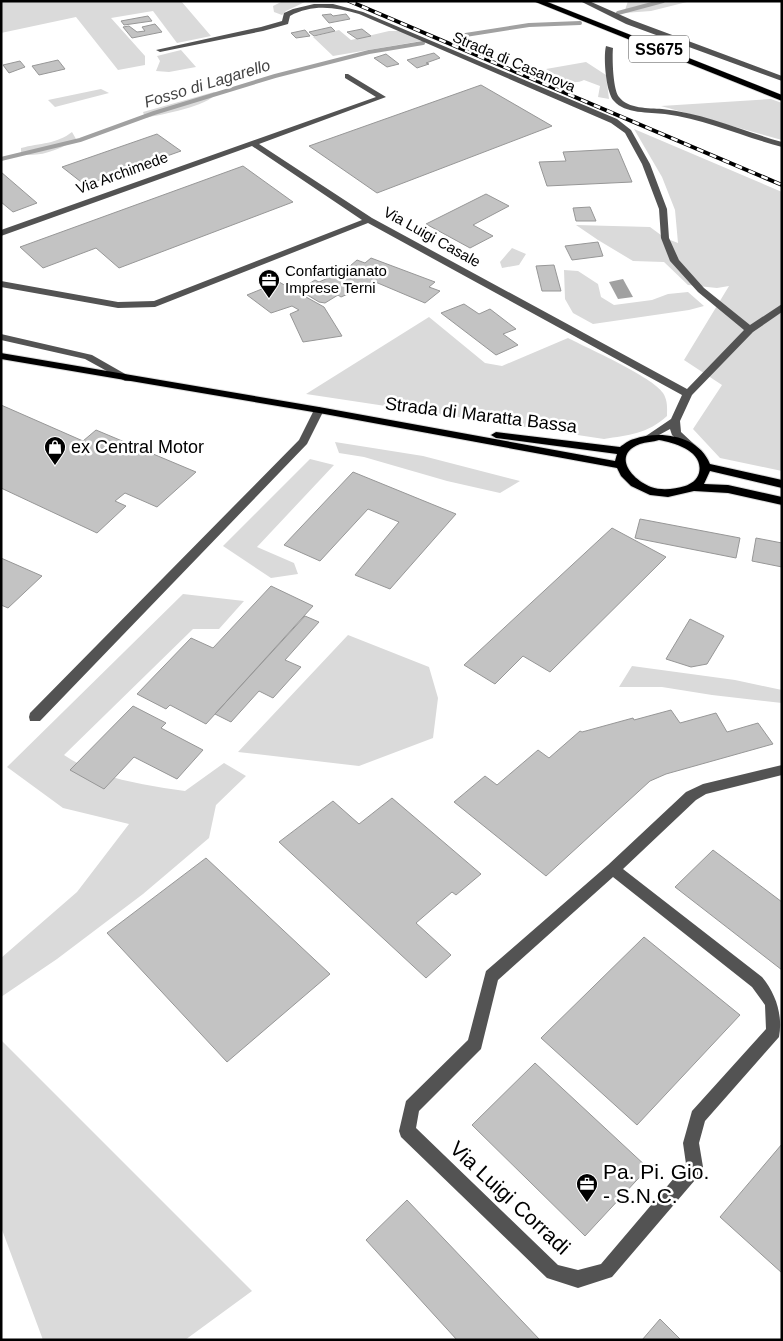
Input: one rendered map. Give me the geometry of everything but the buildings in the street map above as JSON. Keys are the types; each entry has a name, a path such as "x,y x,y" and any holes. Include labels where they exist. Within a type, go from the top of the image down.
{"highway":[{"name":"SS675","path":"537,1 782,98"},
{"name":"SS675","path":"553,1 782,90"}],"main road":[{"name":"Strada di Maratta Bassa","path":"1,356 319,410 619,465"},
{"name":"Strada di Maratta Bassa","path":"336,414 622,451"},
{"path":"648,438 670,439 691,447 703,460 705,466 701,481 694,487 670,493 649,490 632,482 623,474 619,465 622,451 637,440 648,438"},
{"path":"705,466 782,484"},
{"path":"694,487 728,489 782,501"}],"street":[{"path":"583,1 622,19 782,80"},
{"name":"Strada di Casanova","path":"160,50 278,25 285,22 287,15 294,9 301,6 309,4 334,5 361,12 614,121 628,132 646,164 663,209 664,238 675,261 702,290 750,330"},
{"path":"609,48 608,58 613,95 615,100 625,106 677,114 782,145"},
{"name":"Via Archimede","path":"1,233 382,97 348,76"},
{"path":"253,143 369,220"},
{"name":"Via Luigi Casale","path":"1,284 118,305 155,304 369,220 688,394"},
{"path":"691,447 676,433 675,421 688,394 750,330 782,307"},
{"name":"Strada di Maratta Bassa","path":"1,337 88,357 128,379"},
{"path":"36,717 303,442 319,410"},
{"path":"648,438 675,421"},
{"name":"Via Luigi Corradi","path":"613,869 757,982 772,999 775,1014 774,1032 698,1117 691,1143 695,1167 606,1271 578,1280 553,1272 407,1131 412,1107 475,1044 491,976 697,792 782,770"}],"shaded area":[{"path":"1,1 181,1 211,36 177,43 153,11 111,18 145,56 145,65 118,70 76,17 1,33"},
{"path":"283,1 307,1 286,11 282,15 274,12 273,6"},
{"path":"628,1 691,1 651,11 624,13"},
{"path":"339,30 351,40 389,31 400,31 421,41 333,56 313,37"},
{"path":"181,50 196,67 169,72 156,71 160,61 157,56"},
{"path":"586,62 606,75 609,99 598,97 600,86 584,80 579,82 569,81 546,69"},
{"path":"101,89 109,93 55,107 48,100"},
{"path":"214,92 217,93 204,102 184,109 145,118 143,112"},
{"path":"771,99 782,103 782,140 661,106"},
{"path":"634,129 782,192 782,471 720,458 693,429 722,385 684,360 729,286 717,288 688,285 664,262 633,261 576,225 650,227 665,238 678,243 675,210 662,177"},
{"path":"72,132 76,139 64,146 43,154 21,154 21,148 54,141"},
{"path":"512,248 526,254 519,265 502,268 500,262"},
{"path":"564,270 578,271 598,284 601,297 614,305 652,300 668,294 688,292 704,306 689,310 593,324 573,313 565,299"},
{"path":"623,279 633,297 618,299 609,282"},
{"path":"429,317 485,363 502,366 568,338 634,371 657,386 666,399 667,416 645,430 630,435 604,439 306,394"},
{"path":"335,442 423,456 520,481 500,493 447,481 364,457 339,453"},
{"path":"310,459 334,465 257,547 294,563 298,574 271,578 223,546"},
{"path":"183,594 244,601 219,629 193,629 64,755 92,770 122,780 185,791 224,763 246,776 216,805 209,838 143,894 57,959 1,997 1,958 77,892 129,824 63,808 7,767"},
{"path":"348,635 429,667 438,698 433,738 359,766 238,752"},
{"path":"632,666 735,680 782,690 782,703 662,687 619,687"},
{"path":"1,1040 252,1291 185,1340 43,1340 1,1227"}],"waterway":[{"name":"Fosso di Lagarello","path":"618,13 663,1"},
{"name":"Fosso di Lagarello","path":"459,36 529,25 580,23"},
{"name":"Fosso di Lagarello","path":"1,159 80,140 154,113 275,76 369,52 423,43"}],"railway":[{"path":"349,1 782,185"}],"place":[{"name":"Confartigianato Imprese Terni","path":"269,299"},
{"name":"ex Central Motor","path":"55,466"},
{"name":"Pa. Pi. Gio. - S.N.C.","path":"587,1203"}]}
